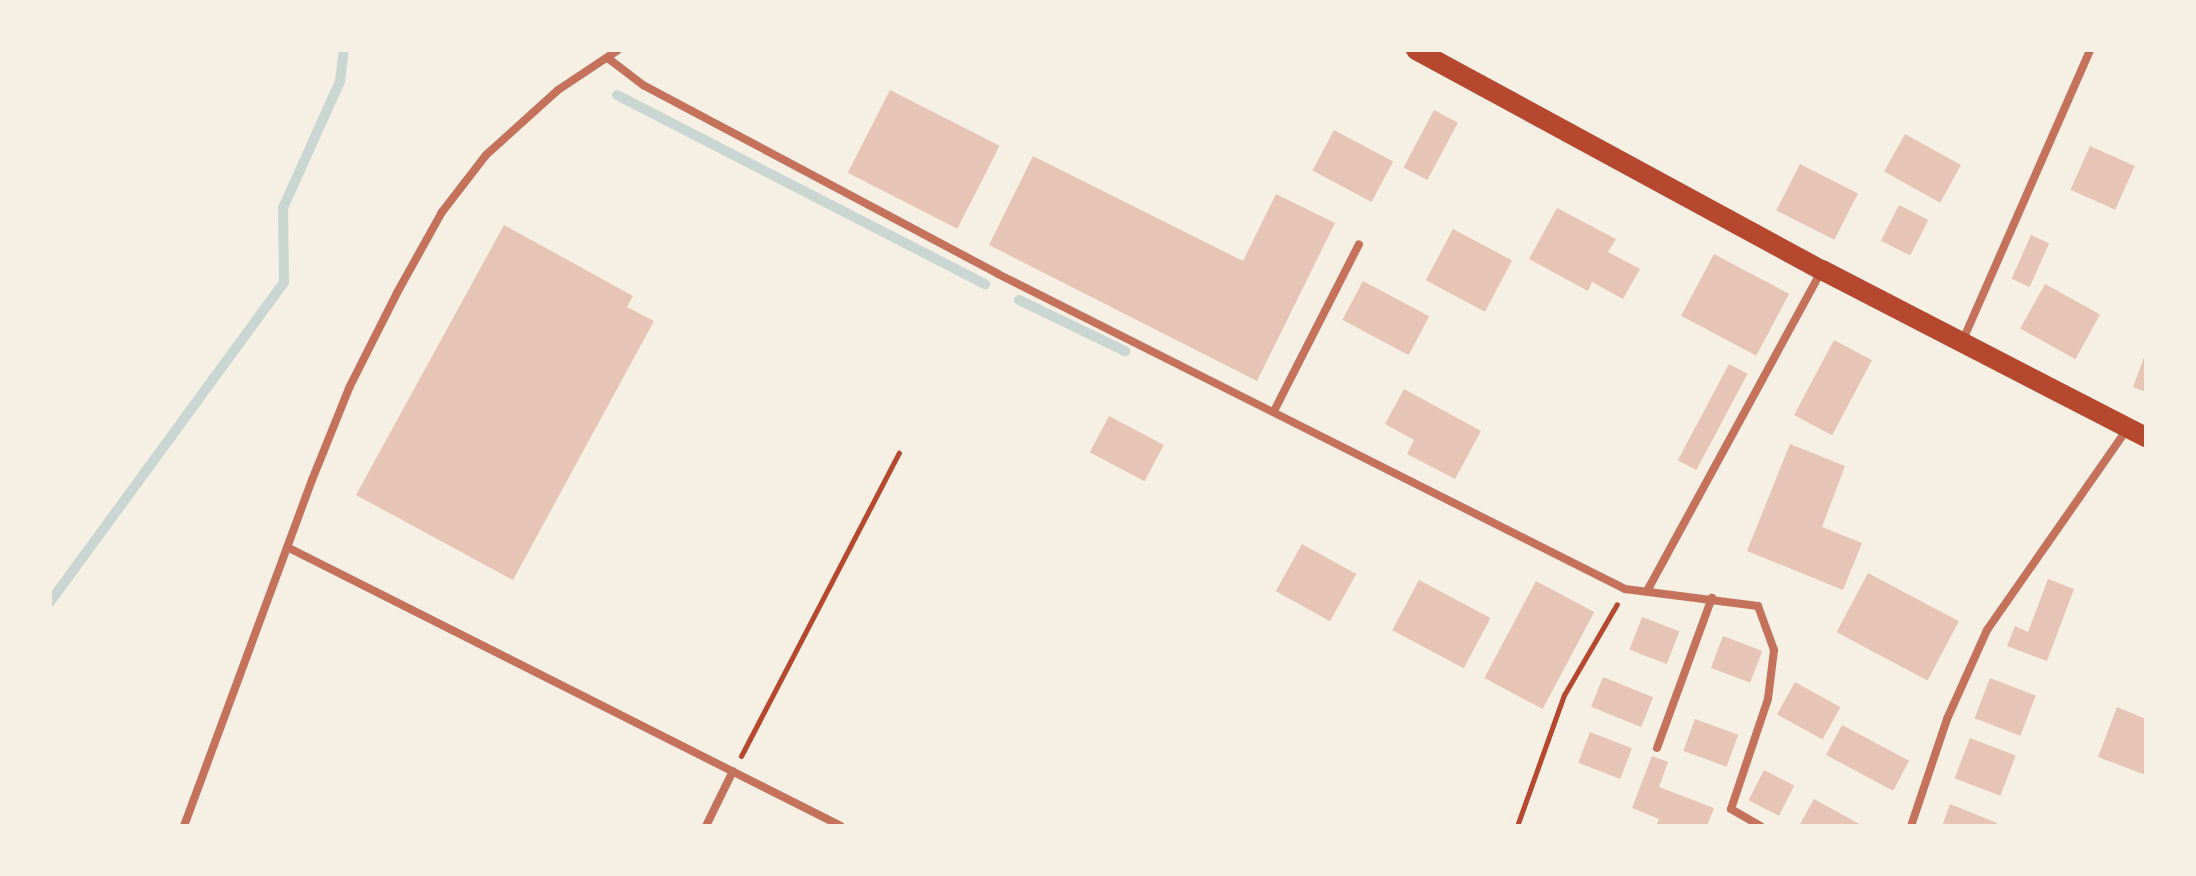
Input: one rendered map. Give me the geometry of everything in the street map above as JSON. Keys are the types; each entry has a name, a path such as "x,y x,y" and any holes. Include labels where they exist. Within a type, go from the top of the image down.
{"main road":[{"path":"1416,50 1822,270 2137,433"}],"street":[{"path":"184,826 350,386 442,212 486,155 558,90 609,59 618,50"},
{"path":"1962,342 2090,50"},
{"path":"609,59 643,85 971,259 1625,589 1758,606 1774,650 1768,699 1731,809 1760,826"},
{"path":"1274,411 1359,244"},
{"path":"1647,591 1822,270"},
{"path":"1911,826 1947,719 1987,630 2137,433"},
{"path":"287,547 841,826"},
{"path":"1657,748 1712,598"},
{"path":"706,826 733,771"}],"path":[{"path":"733,771 899,453"},
{"path":"1517,826 1564,695 1625,589"}],"building":[{"path":"890,90 1000,146 957,229 848,173"},
{"path":"1434,110 1458,123 1427,180 1403,167"},
{"path":"1334,130 1393,161 1372,202 1312,171"},
{"path":"1905,134 1961,165 1940,203 1884,172"},
{"path":"2090,146 2135,166 2115,210 2070,190"},
{"path":"1033,156 1243,261 1276,194 1335,223 1257,381 989,245"},
{"path":"1800,164 1858,194 1834,240 1776,210"},
{"path":"1899,205 1928,220 1910,256 1881,241"},
{"path":"1557,208 1616,239 1608,252 1640,269 1623,299 1592,282 1588,291 1529,259"},
{"path":"504,225 633,296 627,307 654,321 513,580 356,495"},
{"path":"1453,229 1512,260 1485,312 1426,280"},
{"path":"2031,235 2049,243 2030,287 2011,279"},
{"path":"1714,254 1789,294 1756,356 1681,316"},
{"path":"1363,281 1429,316 1409,355 1342,320"},
{"path":"2045,284 2100,315 2075,359 2020,329"},
{"path":"1834,340 1872,360 1832,435 1794,415"},
{"path":"2146,352 2146,392 2133,387"},
{"path":"1729,364 1748,374 1696,470 1678,460"},
{"path":"1404,389 1481,431 1455,479 1407,454 1414,440 1385,424"},
{"path":"1109,416 1164,445 1144,481 1090,452"},
{"path":"1790,444 1845,466 1822,527 1862,543 1843,590 1747,551"},
{"path":"1302,544 1356,574 1330,621 1276,591"},
{"path":"1868,573 1959,621 1927,681 1837,632"},
{"path":"2048,579 2074,589 2047,661 2007,646 2015,626 2028,632"},
{"path":"1419,580 1491,618 1464,668 1392,630"},
{"path":"1536,581 1594,612 1543,709 1484,678"},
{"path":"1642,617 1679,631 1667,664 1629,650"},
{"path":"1723,636 1762,651 1750,683 1711,668"},
{"path":"1603,677 1653,697 1641,727 1591,707"},
{"path":"1990,678 2036,696 2020,736 1975,718"},
{"path":"1795,682 1840,707 1823,740 1777,714"},
{"path":"2117,707 2146,719 2146,775 2098,757"},
{"path":"1695,719 1738,735 1727,767 1683,751"},
{"path":"1842,725 1909,761 1893,791 1826,755"},
{"path":"1590,732 1632,748 1620,779 1578,763"},
{"path":"1970,738 2016,756 2000,796 1955,778"},
{"path":"1652,756 1668,762 1659,787 1714,808 1707,826 1656,826 1659,819 1632,808"},
{"path":"1764,770 1794,785 1779,816 1749,800"},
{"path":"1814,799 1863,826 1799,826"},
{"path":"1950,804 1997,823 1996,826 1942,826"}],"waterway":[{"path":"50,602 284,282 283,208 340,81 344,50"},
{"path":"617,95 985,284"},
{"path":"1019,300 1125,351"}]}
